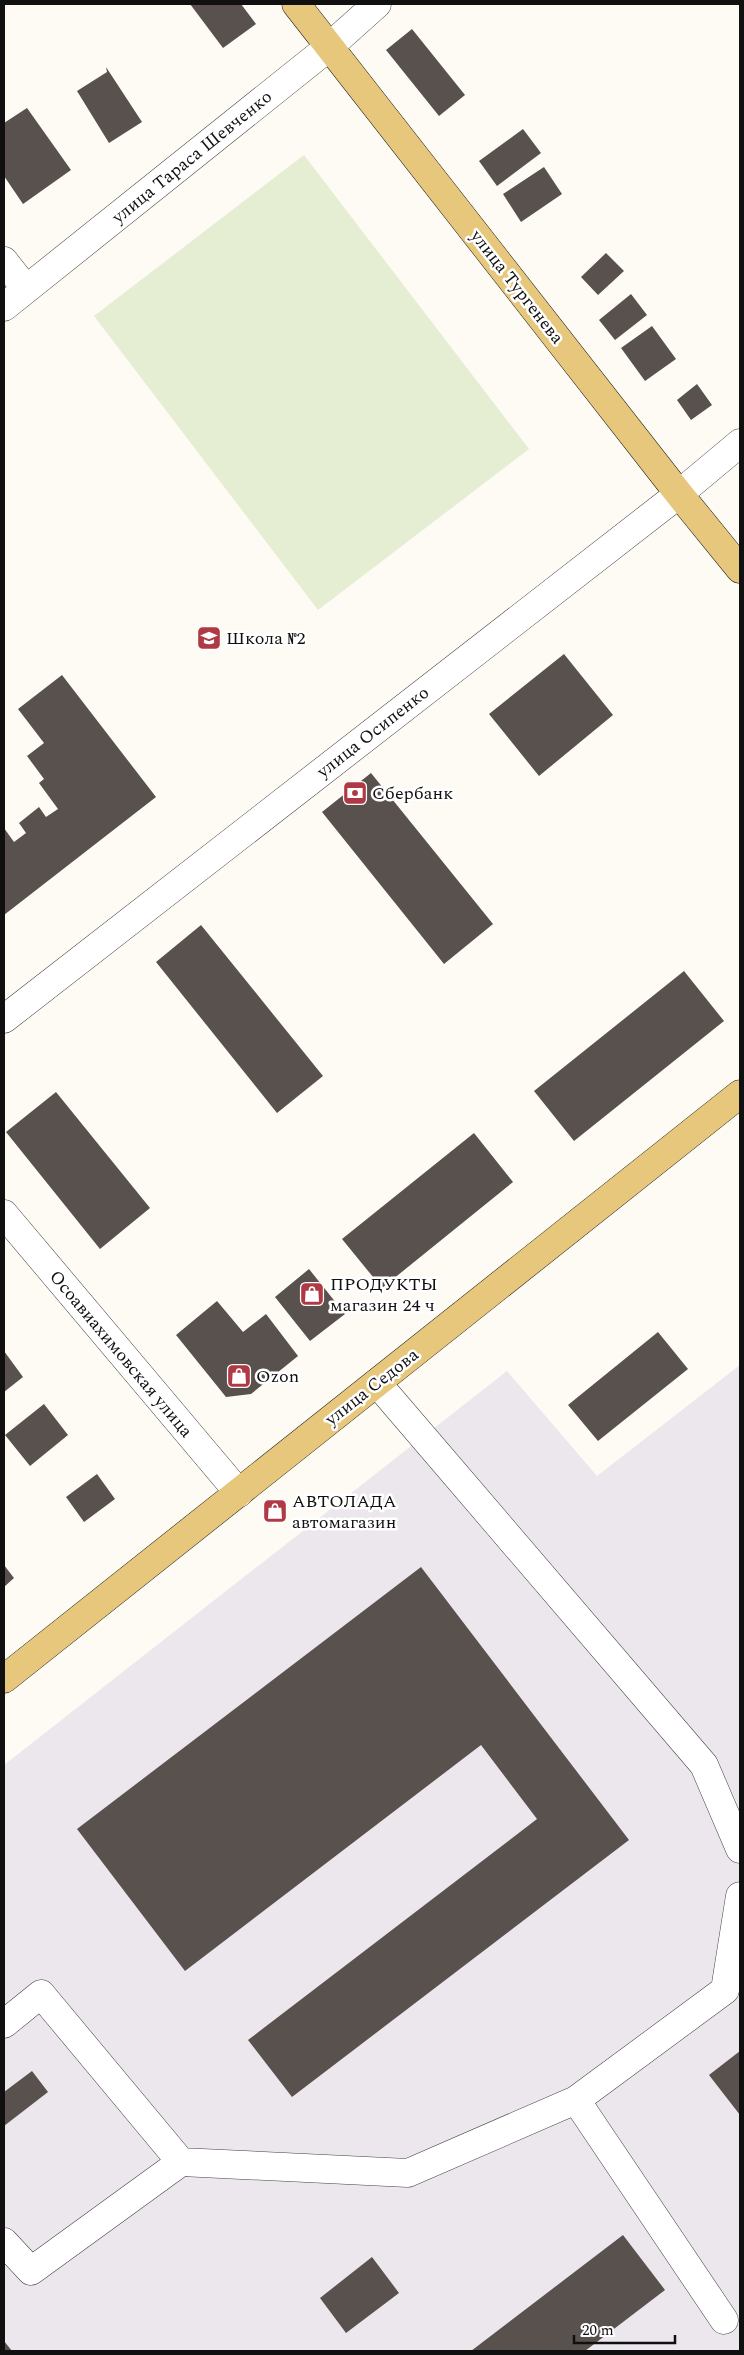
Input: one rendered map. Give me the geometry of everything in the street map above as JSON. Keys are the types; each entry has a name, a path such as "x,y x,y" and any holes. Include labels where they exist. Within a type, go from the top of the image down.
{"main road":[{"name":"улица Тургенева","path":"296,4 679,494 740,569"},
{"name":"улица Седова","path":"4,1679 740,1094"}],"street":[{"name":"улица Тараса Шевченко","path":"4,307 330,47 377,4"},
{"path":"4,260 26,289"},
{"name":"улица Осипенко","path":"4,1019 679,494 740,443"},
{"name":"Осоавиахимовская улица","path":"4,1214 239,1493"},
{"path":"377,1384 704,1765 740,1849"},
{"path":"4,2242 31,2271 181,2162 408,2173 576,2100 724,1990 740,1896"},
{"path":"4,2024 41,1994 181,2162"},
{"path":"576,2100 724,2320"}],"shaded area":[{"path":"740,1365 740,2351 4,2351 4,1765 507,1371 597,1476"}],"green space":[{"path":"304,155 529,449 318,610 94,316"}],"building":[{"path":"190,4 241,4 256,24 223,48"},
{"path":"412,29 465,95 439,116 386,50"},
{"path":"106,67 142,122 109,143 77,91 107,72"},
{"path":"27,108 71,170 23,204 4,176 4,123"},
{"path":"523,129 541,153 497,186 479,161"},
{"path":"544,167 562,194 521,222 503,194"},
{"path":"606,253 624,271 598,295 581,277"},
{"path":"631,294 647,315 615,340 599,320"},
{"path":"652,326 676,359 645,381 621,348"},
{"path":"697,384 712,405 691,420 677,400"},
{"path":"564,654 613,715 539,776 489,714"},
{"path":"62,675 156,797 4,915 4,828 14,842 26,833 19,823 39,807 46,817 58,809 39,783 44,779 27,756 44,743 18,709"},
{"path":"371,773 493,924 444,964 322,812"},
{"path":"201,925 323,1076 277,1113 156,962"},
{"path":"684,971 724,1021 574,1141 534,1091"},
{"path":"56,1092 150,1208 100,1249 6,1132"},
{"path":"474,1133 513,1182 382,1288 342,1239"},
{"path":"309,1269 345,1314 310,1341 275,1297"},
{"path":"217,1301 243,1332 266,1314 298,1356 251,1394 226,1397 176,1335"},
{"path":"658,1332 688,1369 598,1441 568,1405"},
{"path":"4,1351 23,1377 4,1392"},
{"path":"44,1404 68,1435 30,1466 5,1435"},
{"path":"97,1474 115,1499 84,1522 66,1497"},
{"path":"4,1565 14,1578 4,1587"},
{"path":"421,1567 629,1840 292,2097 248,2040 537,1819 481,1745 185,1971 77,1829"},
{"path":"740,2051 740,2115 709,2075"},
{"path":"32,2071 48,2092 4,2126 4,2092"},
{"path":"623,2235 665,2290 585,2351 471,2351"},
{"path":"372,2257 399,2293 346,2333 320,2298"},
{"path":"4,2341 12,2351 4,2351"}],"place":[{"name":"Школа №2","path":"209,638"},
{"name":"Сбербанк","path":"355,793"},
{"name":"ПРОДУКТЫ магазин 24 ч","path":"312,1294"},
{"name":"Ozon","path":"239,1376"},
{"name":"АВТОЛАДА автомагазин","path":"275,1511"}]}
